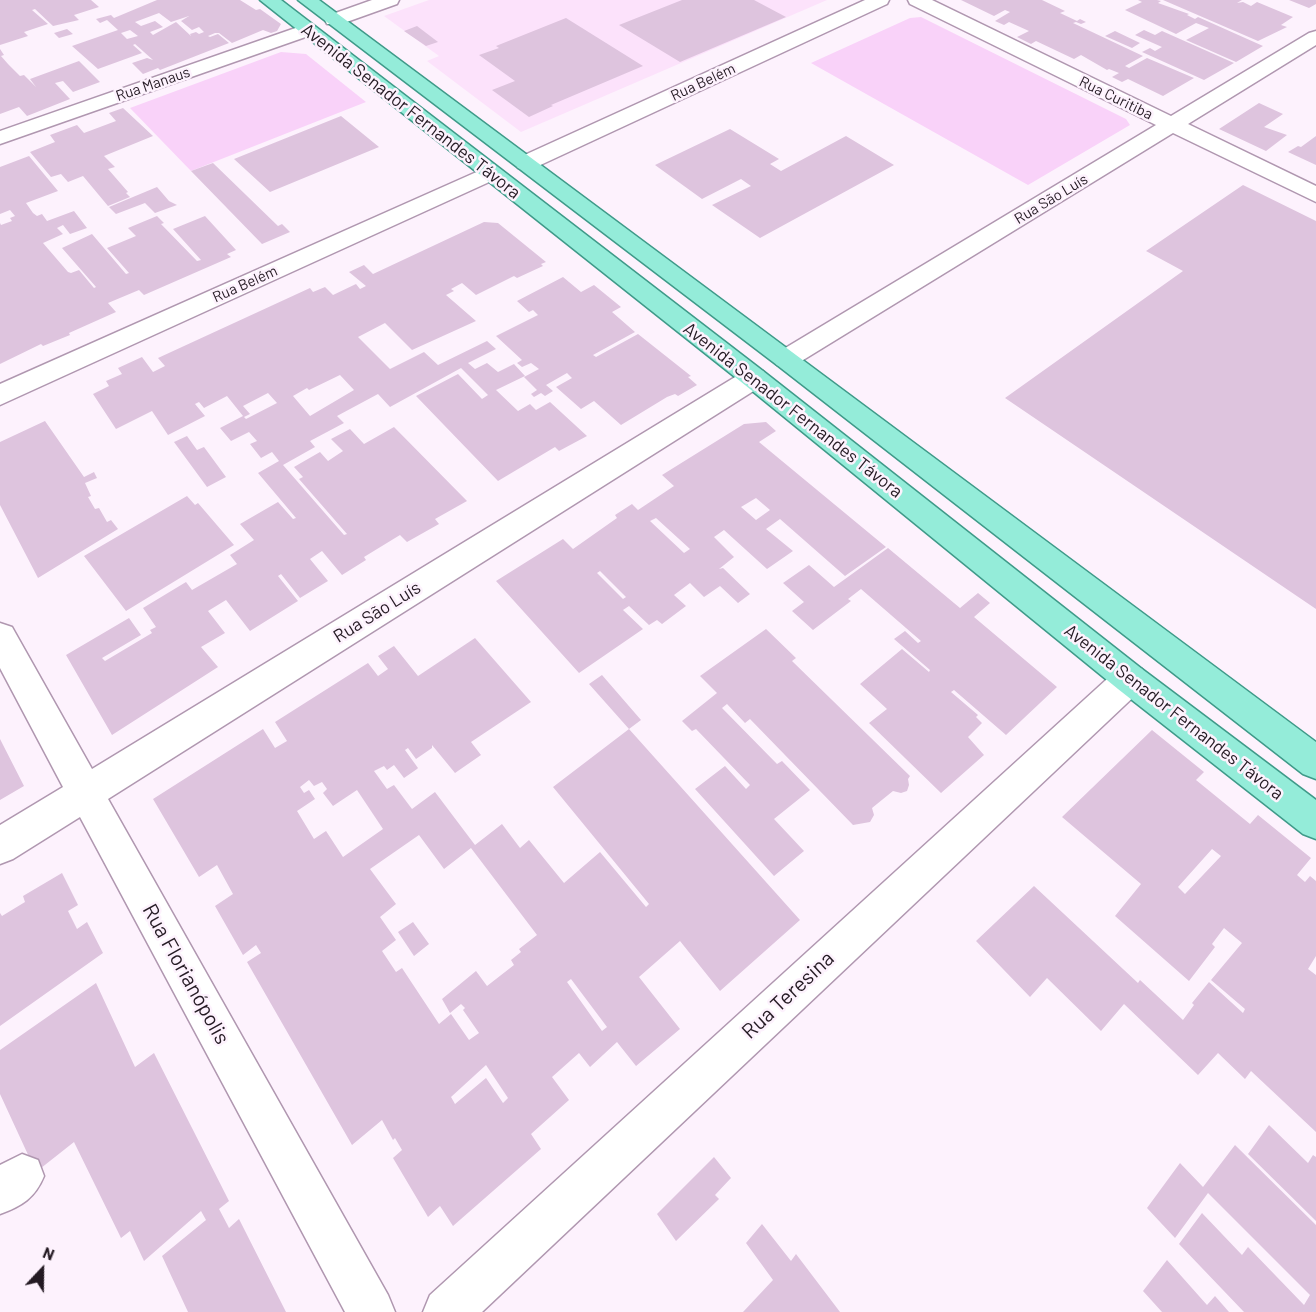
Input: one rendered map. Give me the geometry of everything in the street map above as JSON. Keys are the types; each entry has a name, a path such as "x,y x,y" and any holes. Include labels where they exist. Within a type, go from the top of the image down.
{"main road":[{"name":"Avenida Senador Fernandes Távora","path":"269,0 754,378 1130,679 1316,822"},
{"name":"Avenida Senador Fernandes Távora","path":"307,0 786,359 1316,763"}],"street":[{"path":"334,20 390,0"},
{"name":"Rua Belém","path":"526,163 880,0"},
{"name":"Rua Curitiba","path":"917,0 1316,195"},
{"name":"Rua Manaus","path":"0,138 307,30"},
{"name":"Rua São Luís","path":"786,359 1316,37"},
{"name":"Rua Belém","path":"0,395 490,173"},
{"name":"Rua São Luís","path":"0,846 754,378"},
{"name":"Rua Florianópolis","path":"0,637 371,1312"},
{"name":"Rua Teresina","path":"447,1312 1130,679"}],"shaded area":[{"path":"429,0 827,0 521,132 427,61 439,56 384,16"},
{"path":"921,17 1126,119 1130,125 1028,185 811,63 910,18"},
{"path":"281,52 306,54 366,102 191,171 130,108"}],"building":[{"path":"0,0 91,0 99,7 74,15 79,20 53,26 35,9 32,10 48,24 24,32 28,36 0,45"},
{"path":"157,0 240,0 256,10 260,9 281,24 277,31 271,33 263,30 232,43 219,33 215,33 208,36 218,34 229,43 160,70 158,68 143,74 132,63 147,58 153,60 135,44 133,45 142,53 98,69 72,46 118,30 107,20 100,23 96,19 111,15 114,18","holes":["159,13 171,22 189,16 181,21 192,30 199,27 204,32 199,34 196,32 190,34 191,36 176,22 153,35 150,32 163,27 155,21 141,26 135,22","130,30 138,36 127,39 121,33"]},
{"path":"682,0 754,0 786,17 680,62 619,25"},
{"path":"961,0 1042,0 1065,11 1060,13 1077,21 1080,19 1086,22 1073,23 1143,56 1125,66 1129,68 1147,58 1194,78 1163,96 1128,79 1122,82 1112,77 1119,73 1107,70 1081,55 1074,59 1036,41 1031,44 1017,37 1029,31 1009,22 1004,25 995,21 1010,12 1005,10 994,16"},
{"path":"1138,0 1161,1 1158,3 1189,14 1187,15 1195,19 1198,17 1263,46 1236,62 1186,40 1209,28 1196,23 1176,34 1125,10 1142,2"},
{"path":"1163,0 1242,0 1237,3 1243,2 1251,6 1257,2 1293,17 1281,25 1287,27 1258,41"},
{"path":"1289,0 1316,0 1316,4 1309,8"},
{"path":"566,18 643,66 551,105 553,106 529,117 492,90 515,81 479,55"},
{"path":"417,26 438,42 426,46 404,31"},
{"path":"67,29 73,34 59,38 54,33"},
{"path":"1144,30 1155,35 1162,31 1234,63 1204,80 1142,52 1150,48 1155,51 1162,47 1135,35"},
{"path":"1115,31 1140,43 1132,48 1105,36"},
{"path":"0,49 4,55 1,56 8,64 36,87 30,79 79,61 100,82 73,92 63,81 55,83 70,99 27,116 19,107 0,114"},
{"path":"1259,103 1283,114 1264,127 1287,135 1266,151 1219,129"},
{"path":"123,108 153,136 104,156 115,167 108,169 130,197 108,206 83,176 68,182 61,174 51,177 30,152 55,142 50,135 77,125 84,133 116,121 109,113"},
{"path":"341,116 379,147 270,192 234,159"},
{"path":"730,129 779,159 770,164 781,171 846,136 894,165 760,238 712,205 751,186 741,179 702,199 655,165"},
{"path":"1316,136 1316,165 1288,152 1298,146 1301,147"},
{"path":"29,156 58,191 26,203 33,213 37,216 42,214 47,221 74,211 87,228 70,234 63,225 57,228 63,234 43,243 68,272 79,270 94,288 96,287 62,248 92,234 126,274 129,273 107,248 136,236 128,228 157,216 164,223 161,224 197,261 201,260 173,229 205,216 236,250 227,254 231,257 144,295 139,290 108,303 116,312 69,333 70,335 43,346 41,344 0,364 0,223 1,225 12,221 10,218 15,216 10,210 0,214 0,167"},
{"path":"213,163 278,226 282,224 290,232 262,244 191,171"},
{"path":"1243,185 1316,221 1316,609 1005,398 1183,271 1146,251"},
{"path":"157,187 169,201 177,205 155,213 145,203 116,214 109,207"},
{"path":"484,222 498,223 546,262 541,264 543,266 517,278 514,276 476,295 462,283 451,289 454,291 446,295 476,321 412,350 385,323 358,337 390,369 424,352 438,365 487,341 496,349 468,363 475,369 487,363 498,372 514,364 525,376 496,390 518,411 530,404 536,410 550,402 587,436 559,451 555,447 498,481 416,396 458,374 482,399 488,395 461,368 390,407 378,394 337,416 344,423 310,441 315,447 283,465 344,535 347,534 299,479 303,477 294,467 320,452 328,461 343,451 331,439 350,429 364,444 394,427 467,501 435,519 439,524 407,542 400,535 364,557 366,560 342,575 322,551 310,559 328,581 300,598 281,574 278,576 298,601 250,631 226,600 208,611 225,633 201,647 218,667 112,735 66,655 129,618 141,635 102,658 105,661 152,633 150,630 156,627 143,608 186,582 192,590 237,564 230,555 254,540 240,524 278,502 293,519 296,518 258,473 279,461 272,452 261,458 250,444 257,441 249,432 231,441 220,428 243,416 227,396 204,408 199,402 195,404 205,416 168,435 152,411 116,429 93,394 109,386 106,381 122,374 118,368 142,357 153,372 165,366 158,358 310,288 313,292 325,287 333,295 356,284 360,289 366,286 349,272 364,265 373,274","holes":["340,375 354,390 310,416 293,396","268,393 277,403 246,419 244,417 250,414 243,406"]},
{"path":"563,277 581,292 594,285 621,307 612,312 635,332 593,355 596,357 638,334 691,376 688,377 697,385 678,396 675,394 667,397 621,425 594,401 581,409 556,387 572,378 567,373 546,385 553,391 545,396 541,393 534,397 531,394 537,390 524,377 539,369 531,363 522,367 517,363 522,360 496,336 538,315 533,310 529,312 517,301"},
{"path":"45,421 84,477 94,472 97,478 85,483 91,496 88,497 95,509 99,508 107,522 111,520 118,529 38,578 0,505 0,442"},
{"path":"766,422 776,431 759,442 886,547 845,576 780,519 766,529 793,551 767,569 724,530 714,537 734,557 719,569 723,568 750,594 738,603 720,586 704,597 690,583 674,595 686,606 662,624 657,620 649,625 629,606 623,610 643,629 579,673 496,581 563,539 573,549 617,518 615,515 632,504 638,510 674,486 662,475 744,424","holes":["756,498 770,510 756,520 741,507","656,518 690,549 684,553 650,521","600,571 626,597 623,599 597,573"]},
{"path":"187,436 197,450 204,447 226,477 207,487 174,442"},
{"path":"187,496 195,505 198,503 234,545 126,611 84,556"},
{"path":"888,548 960,608 978,593 990,603 974,617 1057,687 1006,735 954,690 951,692 978,715 976,717 982,723 968,737 984,755 941,793 869,723 887,709 860,684 902,649 929,672 930,670 894,639 905,631 918,643 921,641 861,589 848,599 851,601 813,630 792,611 804,602 783,583 809,565 834,587"},
{"path":"766,629 796,658 792,661 910,776 907,791 901,793 893,791 872,808 874,815 870,822 853,825 750,719 745,723 727,704 722,708 777,764 782,761 810,790 774,819 804,851 774,876 695,789 725,766 746,789 750,785 696,729 692,731 682,721 717,693 700,676"},
{"path":"475,638 531,702 471,742 481,755 455,773 432,745 432,748 416,759 408,748 405,750 418,768 404,778 394,765 387,770 384,766 374,771 387,789 394,785 412,809 435,792 475,845 502,824 520,848 529,840 564,883 600,852 646,907 649,904 553,787 629,729 800,920 720,991 680,941 639,977 680,1029 636,1066 617,1042 590,1067 579,1053 552,1077 569,1100 531,1134 541,1149 453,1226 440,1206 428,1217 393,1158 402,1150 395,1138 393,1140 382,1120 352,1145 247,962 261,953 256,945 243,955 215,906 233,894 217,865 199,877 153,799 263,729 275,748 287,741 275,722 368,663 378,676 388,669 378,656 394,646 418,676","holes":["309,780 314,786 322,782 327,789 323,793 333,806 357,790 383,829 343,857 326,831 314,839 297,811 315,799 309,790 304,793 300,787","419,835 444,869 471,848 537,935 519,949 521,952 511,960 514,965 487,986 476,971 442,999 450,1013 461,1004 465,1008 463,1010 479,1033 469,1040 451,1014 439,1024 402,968 396,972 382,951 396,940 380,917 396,904 370,869","571,979 607,1027 602,1031 567,982","486,1065 508,1098 503,1103 486,1078 455,1104 451,1097"]},
{"path":"602,675 641,720 629,729 589,684"},
{"path":"1152,730 1204,772 1196,780 1250,824 1258,815 1311,858 1297,875 1305,882 1310,876 1316,881 1316,956 1308,969 1316,975 1316,1132 1251,1071 1245,1079 1218,1053 1198,1075 1124,1004 1101,1031 1047,978 1030,997 976,941 1034,886 1138,983 1140,980 1183,1020 1194,1005 1192,1003 1209,982 1243,1013 1245,1009 1211,980 1242,943 1224,928 1212,944 1215,947 1189,981 1115,916 1141,884 1062,817","holes":["1212,849 1221,856 1185,894 1178,887"]},
{"path":"0,739 24,786 0,800"},
{"path":"62,873 78,905 68,911 77,929 87,922 103,953 0,1026 0,913 2,916 25,902 23,896"},
{"path":"413,922 429,944 414,956 398,932"},
{"path":"96,983 135,1067 154,1053 229,1201 219,1209 229,1228 239,1219 286,1312 188,1312 162,1256 206,1220 201,1211 144,1261 130,1231 121,1238 74,1142 36,1172 0,1094 0,1050"},
{"path":"1269,1125 1308,1163 1313,1155 1316,1157 1316,1221 1248,1154"},
{"path":"1235,1145 1316,1225 1316,1312 1244,1312 1179,1244 1202,1213 1242,1255 1248,1247 1304,1305 1310,1295 1208,1193 1175,1238 1147,1208 1180,1163 1203,1187"},
{"path":"714,1157 731,1178 715,1195 719,1199 676,1241 657,1214"},
{"path":"762,1224 791,1261 796,1254 840,1312 743,1312 773,1280 746,1243"},
{"path":"1167,1260 1207,1305 1215,1296 1229,1312 1162,1312 1143,1291"}]}
